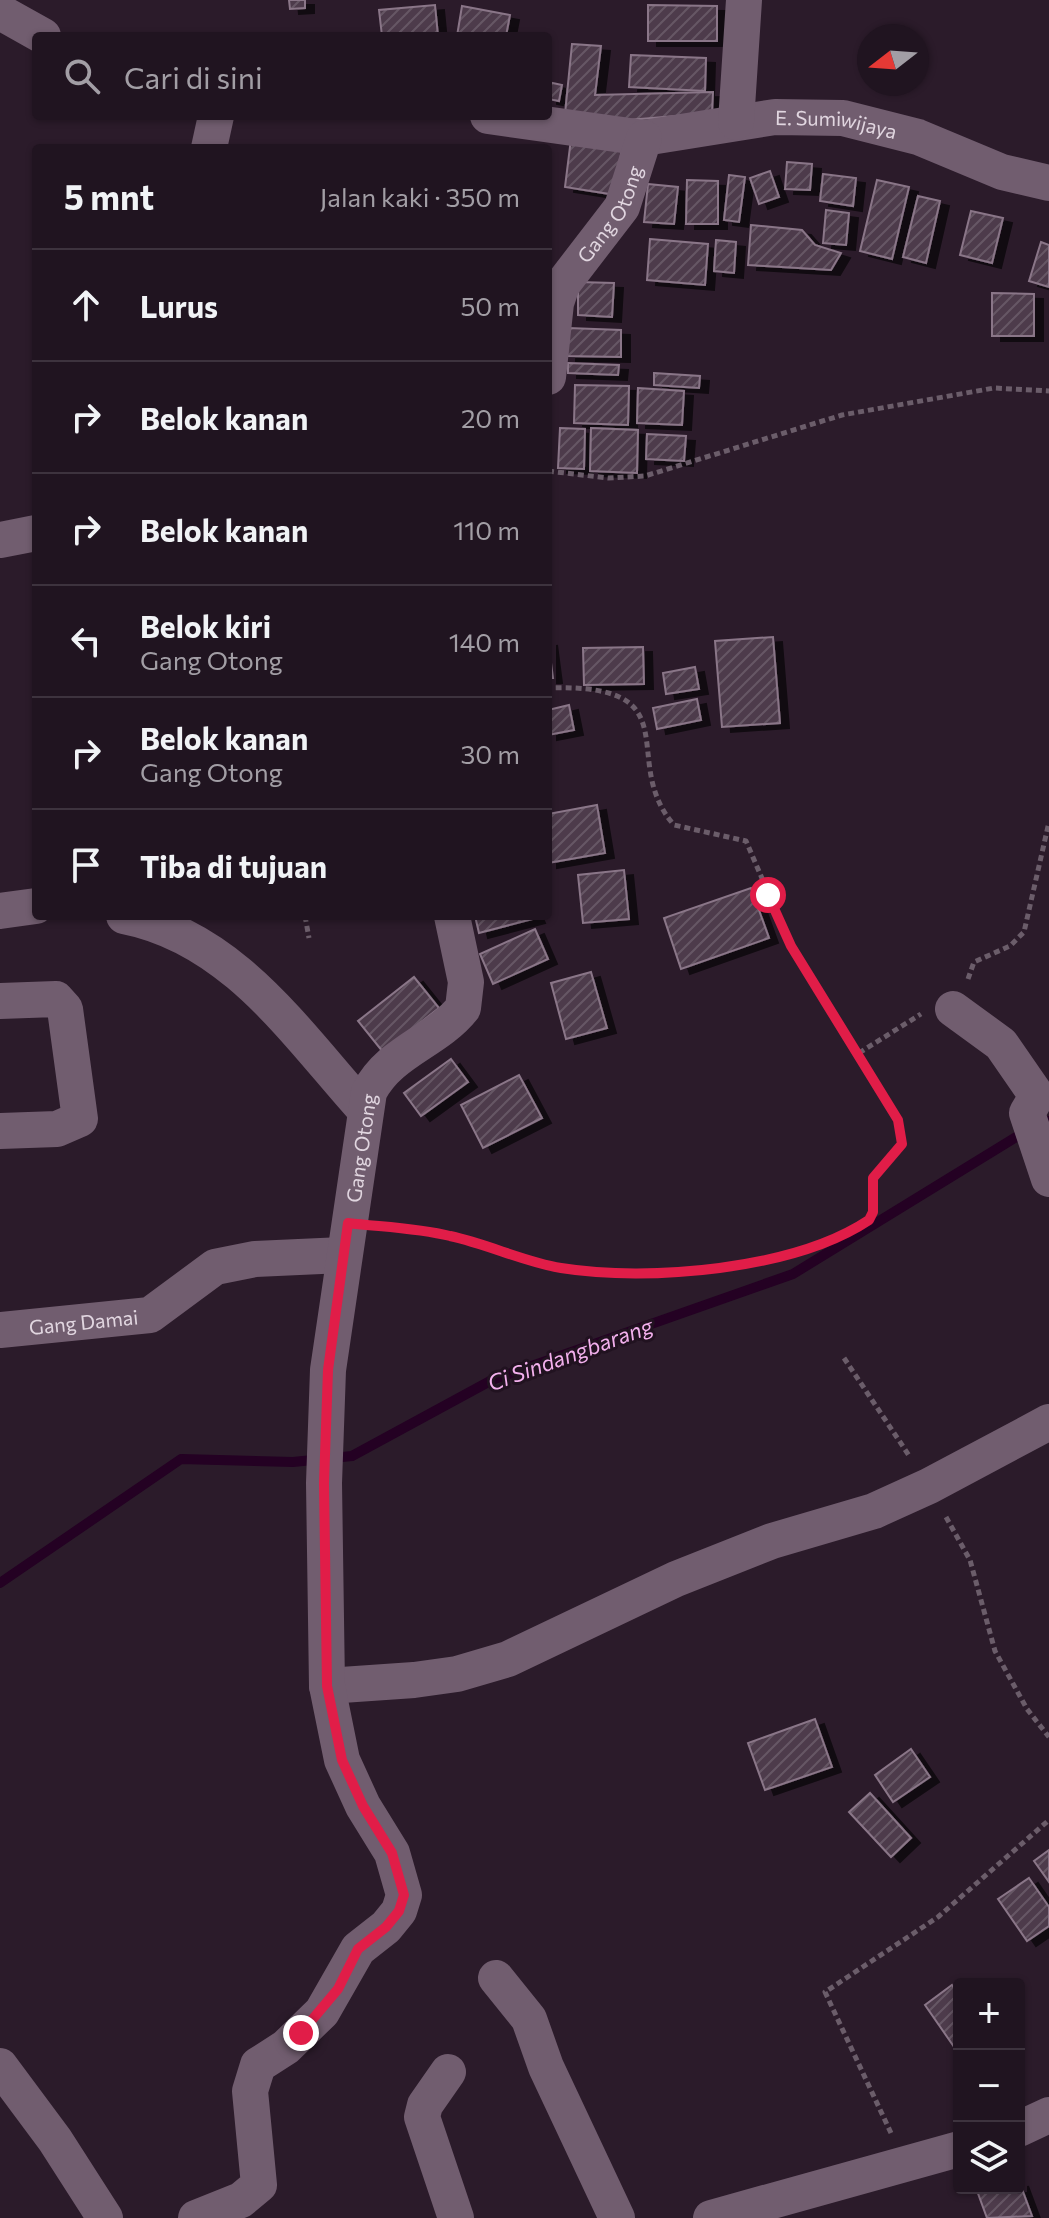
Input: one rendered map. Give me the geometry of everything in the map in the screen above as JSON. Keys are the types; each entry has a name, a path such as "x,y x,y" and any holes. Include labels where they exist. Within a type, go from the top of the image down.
{"street":[{"path":"736,122 744,0"},
{"path":"0,12 36,32"},
{"name":"E. Sumiwijaya","path":"516,120 644,138 736,122 805,115 877,124 949,148 1002,172 1049,183"},
{"path":"210,144 215,120"},
{"name":"Gang Otong","path":"552,340 556,303 562,285 622,207 644,138"},
{"path":"0,540 32,534"},
{"path":"0,911 32,907"},
{"path":"146,920 188,935 242,972 364,1109"},
{"name":"Gang Otong","path":"196,2218 251,2195 259,2185 250,2091 258,2065 286,2047 322,2012 358,1949 386,1927 399,1911 404,1895 392,1853 363,1806 342,1760 327,1686 324,1483 328,1370 364,1109 378,1075 463,1008 466,982 453,920"},
{"path":"0,1001 56,999 65,1009 80,1119 57,1129 0,1131"},
{"path":"953,1009 985,1030 1010,1055 1037,1096 1030,1104 1029,1122 1048,1176"},
{"name":"Gang Damai","path":"0,1330 150,1315 215,1267 346,1239"},
{"path":"327,1686 457,1674 508,1659 690,1573 772,1541 874,1511 929,1486 1049,1422"},
{"path":"496,1978 529,2019 546,2067 617,2218"},
{"path":"0,2066 55,2140 105,2218"},
{"path":"448,2072 425,2105 422,2117 456,2218"},
{"path":"1025,2126 1049,2115"},
{"path":"711,2218 953,2151"}],"path":[{"path":"552,471 608,478 645,476 842,415 994,388 1049,391"},
{"path":"346,1239 449,1235 561,1268 673,1272 741,1265 795,1253 869,1220 873,1212 873,1178 902,1144 898,1120 791,946 746,841 674,825 666,816 657,793 644,728 632,703 621,696 576,687 552,688"},
{"path":"859,1053 910,1018 953,1009 965,1002 968,974 974,962 1010,946 1024,932 1049,822"},
{"path":"306,920 309,938"},
{"path":"844,1358 929,1486 970,1560 995,1651 1027,1709 1049,1737"},
{"path":"906,2164 825,1992 938,1917 1049,1820"}],"building":[{"path":"289,0 305,0 305,8 290,9"},
{"path":"435,5 438,32 382,32 379,10"},
{"path":"648,5 717,6 717,41 648,41"},
{"path":"462,6 510,15 507,32 458,32"},
{"path":"572,44 601,46 595,95 713,92 712,113 616,121 565,114"},
{"path":"631,55 706,58 705,91 629,87"},
{"path":"552,83 562,85 559,101 552,100"},
{"path":"571,139 622,146 616,195 565,187"},
{"path":"787,162 812,164 810,190 785,189"},
{"path":"770,171 779,197 759,204 750,178"},
{"path":"823,174 856,178 853,206 820,201"},
{"path":"729,175 745,177 739,222 724,220"},
{"path":"687,180 718,181 718,224 686,224"},
{"path":"877,180 909,187 892,259 860,251"},
{"path":"648,184 678,187 674,224 644,222"},
{"path":"918,196 940,201 926,263 903,257"},
{"path":"826,210 849,213 846,245 823,243"},
{"path":"971,211 1003,218 992,263 960,255"},
{"path":"751,225 802,230 815,245 841,253 831,270 748,265"},
{"path":"650,239 708,244 705,285 647,280"},
{"path":"716,240 736,242 734,273 714,271"},
{"path":"1041,242 1049,245 1049,287 1029,281"},
{"path":"578,282 614,283 612,317 578,315"},
{"path":"992,293 1034,294 1034,336 992,336"},
{"path":"568,328 621,330 621,357 567,356"},
{"path":"568,363 619,365 618,375 568,373"},
{"path":"654,373 700,376 699,388 654,385"},
{"path":"575,385 629,386 628,425 574,423"},
{"path":"638,388 684,391 682,425 637,423"},
{"path":"560,428 585,429 584,469 558,468"},
{"path":"591,428 638,430 637,473 590,471"},
{"path":"647,434 686,436 684,461 646,459"},
{"path":"773,637 780,723 722,727 715,641"},
{"path":"643,647 644,684 584,685 583,648"},
{"path":"695,667 699,689 666,694 663,673"},
{"path":"697,699 701,720 657,729 653,708"},
{"path":"569,705 574,730 552,734 552,709"},
{"path":"597,805 605,853 552,862 552,813"},
{"path":"624,870 629,919 583,923 578,875"},
{"path":"751,888 769,938 681,969 664,918"},
{"path":"476,920 528,920 479,933"},
{"path":"535,929 548,959 493,984 480,954"},
{"path":"591,972 607,1028 566,1039 551,983"},
{"path":"414,977 439,1008 383,1052 358,1021"},
{"path":"451,1059 468,1082 421,1116 404,1093"},
{"path":"519,1075 542,1118 483,1148 461,1105"},
{"path":"815,1719 832,1767 765,1790 748,1743"},
{"path":"911,1749 930,1777 893,1802 875,1775"},
{"path":"870,1793 911,1838 891,1857 849,1812"},
{"path":"1049,1850 1049,1882 1034,1861"},
{"path":"1029,1878 1049,1907 1049,1926 1027,1941 998,1899"},
{"path":"952,1985 953,2045 925,2005"},
{"path":"978,2194 1024,2194 1032,2216 987,2218"}],"waterway":[{"name":"Ci Sindangbarang","path":"0,1583 181,1459 293,1462 352,1456 492,1380 793,1274 1034,1126 1049,1121"}],"route":[{"path":"301,2033 322,2012 338,1989 358,1949 386,1927 399,1911 404,1895 392,1853 363,1806 342,1760 327,1686 324,1483 328,1370 348,1223 449,1235 561,1268 673,1272 741,1265 795,1253 869,1220 873,1212 873,1178 876,1171 900,1150 903,1133 859,1053 828,1009 791,946 768,895"}]}
